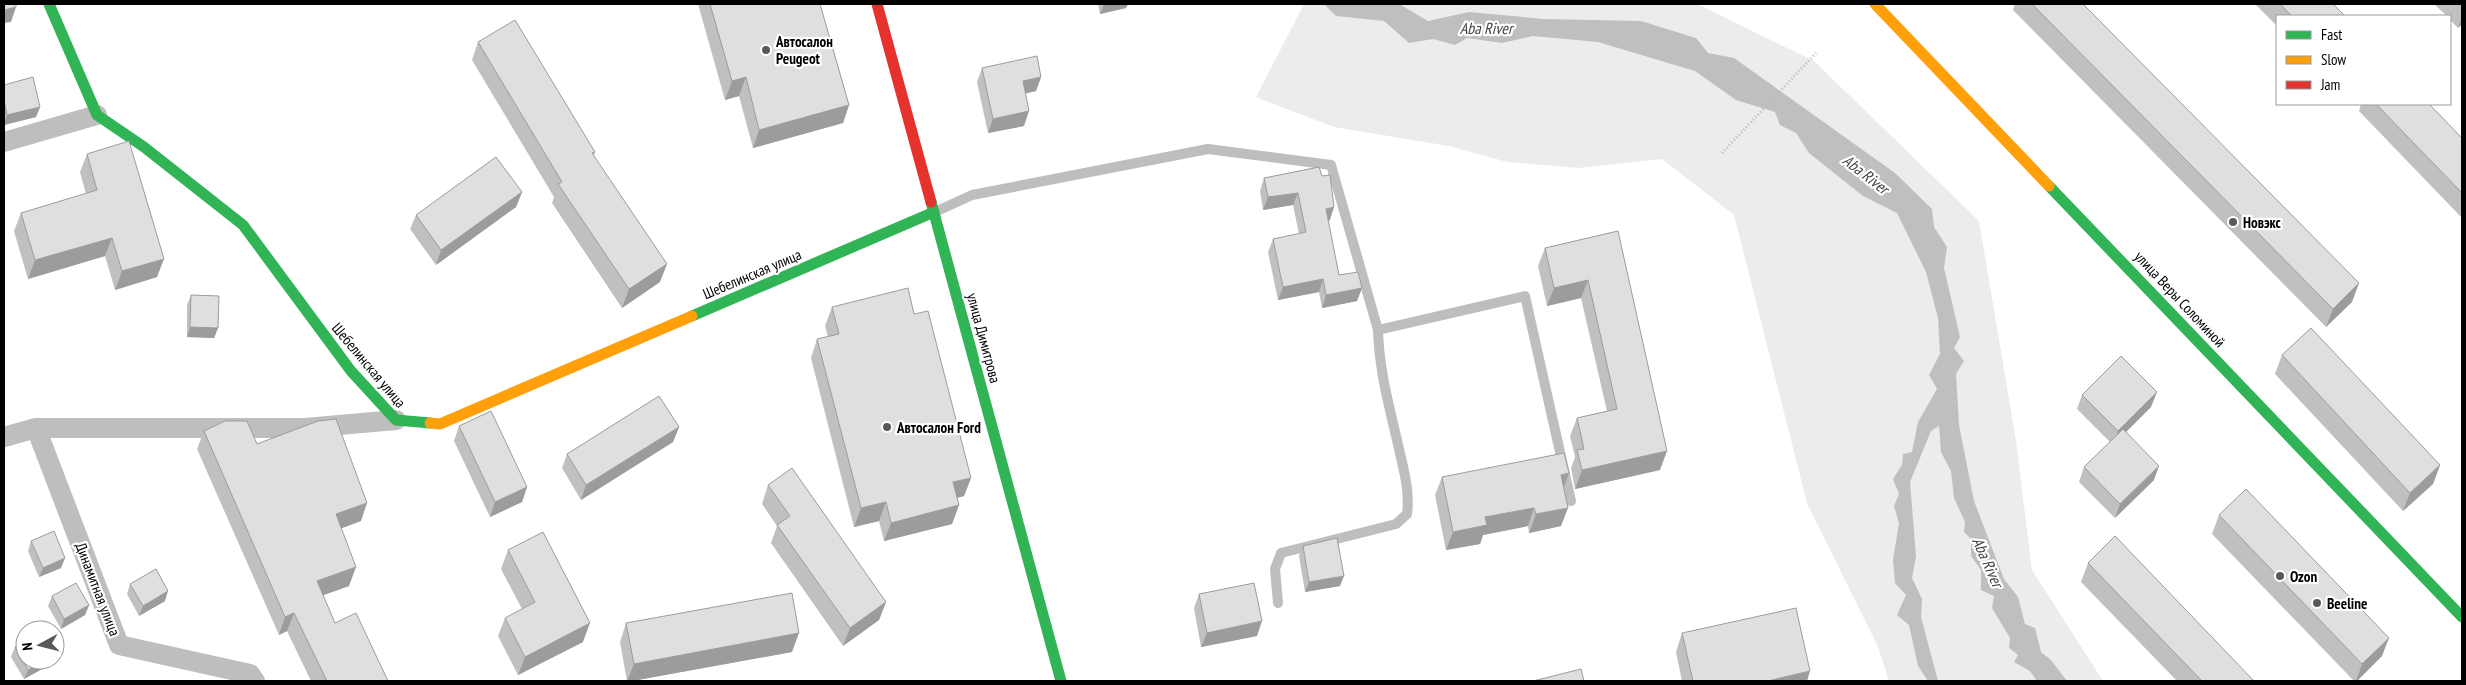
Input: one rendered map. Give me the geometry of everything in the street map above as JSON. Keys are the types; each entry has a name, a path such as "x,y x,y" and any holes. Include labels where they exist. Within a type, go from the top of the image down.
{"street":[{"path":"4,142 97,115 50,4"},
{"name":"улица Димитрова","path":"878,4 1061,681"},
{"name":"улица Веры Соломиной","path":"1875,4 2462,617"},
{"name":"Шебелинская улица","path":"97,115 144,147 243,225 351,371 396,420 440,424 934,212"},
{"path":"4,437 36,428 305,428 396,420"},
{"name":"Динамитная улица","path":"36,428 119,645 250,674 255,681"}],"lane":[{"path":"934,212 972,195 1208,149 1331,165 1378,330 1378,359 1409,500 1407,514 1396,524 1281,553 1275,569 1278,603"},
{"path":"1378,330 1525,296 1571,501"}],"path":[{"path":"1722,153 1816,53"}],"shaded area":[{"path":"1304,4 1697,4 1814,61 1979,221 2016,441 2032,570 2103,681 1889,681 1878,647 1807,503 1734,215 1662,159 1578,168 1507,162 1449,146 1334,127 1256,97"}],"water":[{"name":"Aba River","path":"1324,4 1399,4 1428,21 1469,12 1544,19 1641,21 1696,38 1708,53 1734,58 1895,173 1932,209 1934,227 1947,247 1944,268 1960,337 1954,348 1964,361 1956,374 1959,425 1974,501 2004,579 2018,597 2025,624 2035,628 2041,652 2051,660 2067,681 2037,681 2030,671 2014,662 2018,655 2009,648 2010,638 1992,608 1994,596 1981,590 1981,570 1971,556 1971,539 1964,532 1965,522 1954,498 1951,471 1941,452 1939,426 1931,431 1910,482 1916,556 1912,578 1922,599 1921,617 1938,681 1928,681 1918,666 1909,625 1897,615 1906,595 1895,583 1893,560 1899,523 1894,506 1899,494 1893,479 1902,465 1903,454 1912,452 1918,422 1937,389 1929,375 1940,354 1938,318 1926,272 1897,213 1863,196 1809,153 1796,133 1780,125 1775,112 1736,100 1695,71 1598,42 1533,36 1502,43 1467,38 1455,45 1433,39 1409,43 1384,21 1336,16"}],"building":[{"path":"4,4 16,4 16,7 4,10"},
{"name":"Автосалон Peugeot","path":"710,4 820,4 849,105 759,130 746,77 732,81"},
{"path":"2032,4 2083,4 2359,283 2333,309"},
{"path":"2280,4 2333,4 2344,15 2291,15"},
{"path":"515,20 595,152 592,153 667,264 629,289 558,184 562,182 478,42"},
{"path":"1037,56 1041,77 1023,81 1029,111 993,119 982,68"},
{"path":"33,77 40,107 7,115 4,85"},
{"path":"2377,105 2430,105 2462,138 2462,193"},
{"path":"129,141 164,259 122,271 112,238 35,260 21,213 97,190 87,154"},
{"path":"496,157 522,192 441,250 416,215"},
{"path":"1319,167 1322,176 1330,175 1334,207 1326,209 1339,275 1358,272 1362,288 1326,295 1323,279 1283,287 1273,239 1306,232 1298,193 1268,197 1264,178"},
{"path":"1618,231 1667,451 1582,470 1577,450 1584,449 1577,418 1617,409 1588,280 1554,288 1545,248"},
{"name":"Автосалон Ford","path":"908,288 914,314 928,311 971,478 953,482 959,505 891,523 886,502 861,508 817,339 839,334 832,307"},
{"path":"191,295 219,296 218,328 190,327"},
{"path":"2311,328 2440,465 2410,493 2282,355"},
{"path":"2121,356 2157,392 2118,431 2082,395"},
{"path":"659,396 679,427 586,485 567,454"},
{"path":"491,411 527,487 495,502 459,426"},
{"path":"336,419 367,503 336,514 356,567 317,581 335,623 356,613 388,681 327,681 294,613 285,617 204,431 225,421 247,421 257,444 318,421"},
{"path":"2123,429 2159,466 2120,504 2084,467"},
{"path":"1564,453 1569,473 1561,475 1568,508 1536,514 1534,508 1485,517 1487,525 1453,532 1442,477"},
{"path":"792,468 886,602 850,628 777,525 790,516 768,485"},
{"path":"2246,489 2389,638 2362,664 2219,515"},
{"path":"54,531 65,558 43,568 31,541"},
{"path":"543,532 590,623 525,657 505,618 535,602 508,550"},
{"path":"2115,536 2254,681 2202,681 2088,563"},
{"path":"1337,538 1344,576 1309,582 1303,546"},
{"path":"156,569 168,591 143,606 130,584"},
{"path":"76,583 89,605 64,619 52,596"},
{"path":"1254,583 1262,621 1207,633 1199,594"},
{"path":"792,593 799,633 634,664 626,623"},
{"path":"1796,608 1810,671 1768,681 1693,681 1682,633"},
{"path":"1581,669 1584,681 1533,681"}],"traffic: fast":[{"path":"49,4 97,115 144,147 243,225 351,371 396,420 430,423"},
{"path":"2049,186 2462,617"},
{"path":"931,202 1061,681"},
{"path":"692,316 934,212"}],"traffic: slow":[{"path":"1875,4 2049,186"},
{"path":"430,423 440,424 692,316"}],"traffic: jam":[{"path":"877,4 931,202"}],"place":[{"name":"Автосалон Peugeot","path":"766,50"},
{"name":"Новэкс","path":"2233,222"},
{"name":"Автосалон Ford","path":"887,427"},
{"name":"Ozon","path":"2280,576"},
{"name":"Beeline","path":"2317,603"}]}
